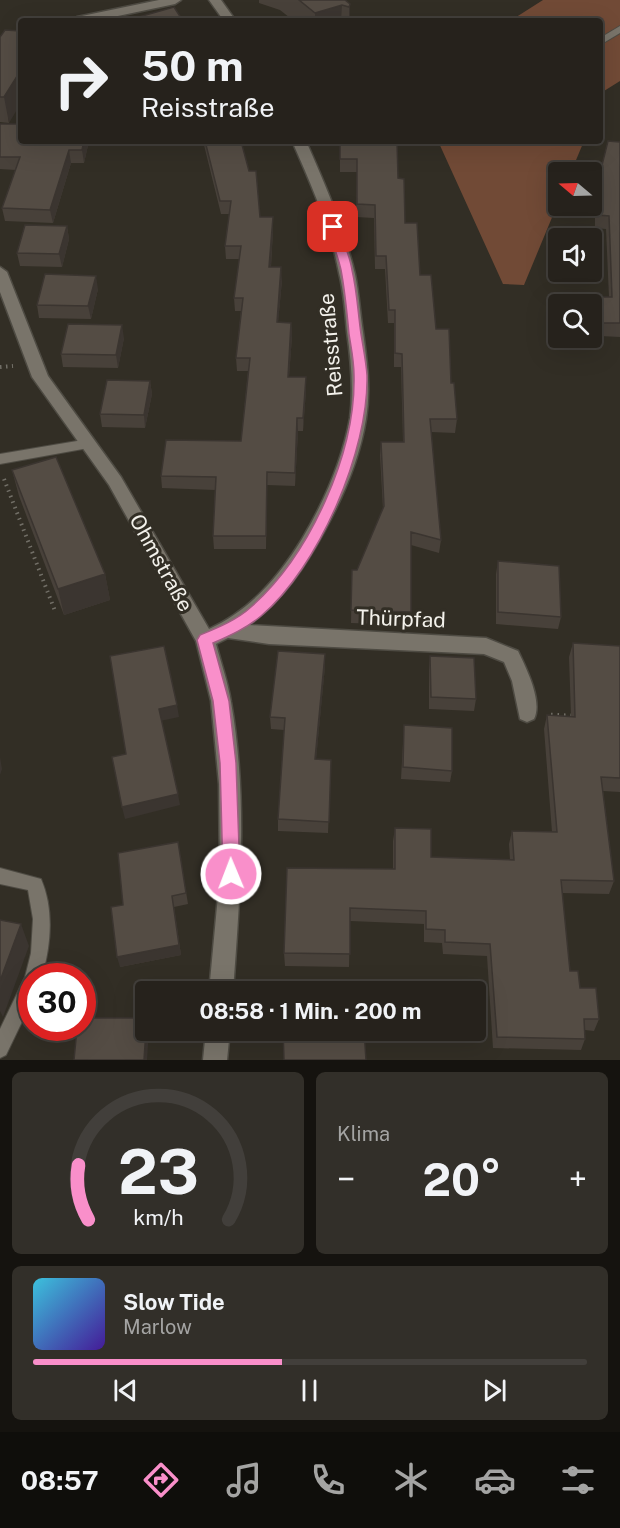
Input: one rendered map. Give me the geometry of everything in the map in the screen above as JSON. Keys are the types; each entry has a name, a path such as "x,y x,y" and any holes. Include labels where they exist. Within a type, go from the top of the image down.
{"street":[{"path":"214,0 228,18"},
{"path":"90,18 167,1"},
{"name":"Reisstraße","path":"205,640 228,630 255,613 276,592 301,557 329,508 348,460 358,417 360,375 347,269 300,144"},
{"name":"Ohmstraße","path":"0,272 40,377 115,481 205,640 221,701 230,784 231,874 222,981"},
{"name":"Thürpfad","path":"228,630 269,636 486,646 511,657 522,681 527,713"},
{"path":"215,1060 217,1041"}],"lane":[{"path":"603,40 620,29"},
{"path":"0,459 88,444"},
{"path":"0,876 35,884 40,904 41,954 38,963"},
{"path":"0,1049 18,1009"}],"path":[{"path":"0,469 55,611"},
{"path":"527,713 585,717"}],"shaded area":[{"path":"543,0 620,0 620,81 603,94 603,18 515,18"},
{"path":"439,144 583,144 575,162 548,162 548,216 553,216 524,285 503,284"}],"building":[{"path":"299,0 345,0 350,4 349,7 342,5 315,13"},
{"path":"174,7 181,18 135,18"},
{"path":"5,30 18,31 18,75 4,97 0,97 0,37"},
{"path":"0,124 18,124 18,144 83,144 82,150 69,150 50,210 2,208 20,157 0,157"},
{"path":"608,141 620,142 620,323 603,323 602,314 602,297 612,297 609,216 602,215 602,165"},
{"path":"206,144 242,144 249,171 256,171 260,217 273,217 269,267 281,267 277,322 291,323 288,377 306,377 303,418 297,418 295,473 267,472 266,536 213,536 216,477 161,476 166,440 241,441 250,358 236,358 243,298 234,298 241,246 225,246 231,201 220,201"},
{"path":"340,144 397,144 398,178 404,179 405,223 417,223 420,275 431,275 436,329 449,329 451,383 454,383 457,419 430,419 441,540 411,532 411,612 351,610 352,570 357,570 384,506 381,442 404,442 402,354 395,353 395,310 389,310 386,256 376,256 375,205 357,204 357,159 340,159"},
{"path":"25,225 67,226 59,254 17,253"},
{"path":"45,274 96,276 88,306 37,305"},
{"path":"68,324 122,325 116,355 61,354"},
{"path":"107,380 150,381 144,415 100,414"},
{"path":"56,457 105,574 58,589 12,470"},
{"path":"498,561 559,566 561,617 498,612"},
{"path":"573,643 620,646 620,778 601,777 614,881 561,880 570,971 578,971 580,988 596,988 599,1019 584,1019 585,1039 497,1037 490,944 445,942 445,930 426,929 426,911 350,908 350,954 284,953 287,868 395,869 395,828 431,829 431,857 514,860 512,831 557,832 547,715 575,717"},
{"path":"164,646 177,705 159,709 178,794 122,807 112,757 126,754 110,656"},
{"path":"278,651 325,654 315,759 331,760 329,822 278,819 285,718 270,717"},
{"path":"430,656 474,658 476,699 431,697"},
{"path":"404,725 452,728 452,771 403,767"},
{"path":"178,842 186,893 172,896 179,945 117,957 111,907 123,905 118,853"},
{"path":"0,920 21,924 0,981"},
{"path":"96,1018 135,1018 135,1041 145,1041 144,1060 74,1060 76,1041 96,1041"},
{"path":"283,1041 365,1041 366,1060 284,1060"}],"route":[{"path":"231,874 228,763 221,701 205,640 228,630 255,613 276,592 301,557 329,508 348,460 358,417 360,375 347,269 333,227"}]}
